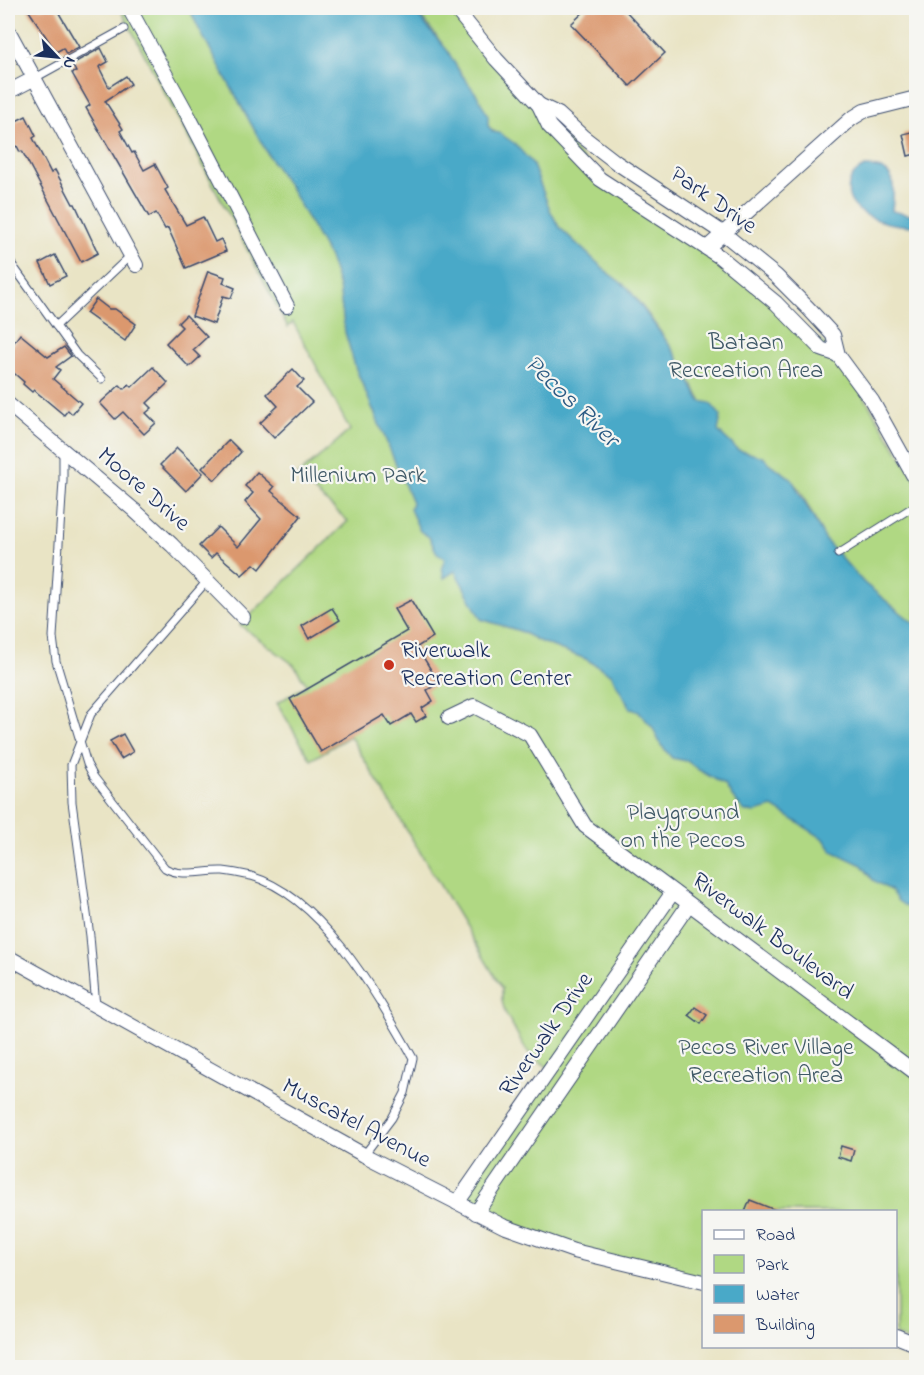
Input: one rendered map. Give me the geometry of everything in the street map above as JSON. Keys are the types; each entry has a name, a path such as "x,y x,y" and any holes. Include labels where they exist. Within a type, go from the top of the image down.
{"street":[{"path":"129,8 189,117 287,306"},
{"name":"Park Drive","path":"455,8 539,105 549,126 600,179 707,248 776,303 821,350 838,356"},
{"path":"8,30 134,260"},
{"path":"8,92 35,78"},
{"path":"707,248 851,119 864,111 916,99"},
{"name":"Park Drive","path":"539,105 558,114 617,163 723,233 776,276 833,335 838,356 872,401 916,480"},
{"name":"Moore Drive","path":"8,404 134,510 243,617"},
{"name":"Riverwalk Boulevard","path":"449,718 474,706 530,735 585,826 916,1073"},
{"name":"Riverwalk Drive","path":"457,1203 674,892"},
{"name":"Riverwalk Drive","path":"476,1212 689,904"},
{"name":"Muscatel Avenue","path":"8,957 364,1155 476,1212 544,1242 702,1281"},
{"path":"555,1062 571,1075"},
{"path":"897,1336 916,1344"}],"lane":[{"path":"35,78 124,29"},
{"path":"8,259 77,355 102,379"},
{"path":"56,326 134,260"},
{"path":"63,450 53,637 56,661 87,764 94,777 165,868 190,873 226,871 243,874 267,883 292,898 316,918 365,980 413,1058 405,1093 387,1126 364,1155"},
{"path":"838,554 916,505"},
{"path":"96,1007 90,936 71,786 71,765 91,714 207,581"}],"green space":[{"name":"Pecos River Village Recreation Area","path":"120,8 189,8 270,158 292,191 329,257 339,287 345,332 356,369 412,502 410,509 420,531 429,537 437,553 445,558 444,578 455,570 481,619 520,631 541,642 586,659 611,674 630,708 639,712 653,728 661,745 672,758 687,761 715,778 725,785 733,798 773,807 784,812 824,839 832,851 862,865 873,880 891,890 898,901 916,913 916,1344 897,1336 897,1210 702,1210 702,1282 608,1259 457,1203 550,1069 529,1053 524,1046 505,1012 502,988 350,736 311,760 277,703 307,685 294,665 240,625 348,521 297,476 350,430 293,322 288,327"},
{"name":"Bataan Recreation Area","path":"411,8 455,8 600,179 707,248 838,355 916,480 916,625 864,583 826,541 800,490 784,473 763,457 738,450 718,431 675,353 648,314 628,288 608,273 559,227 532,163 488,126 477,96 437,37"}],"water":[{"name":"Pecos River","path":"189,8 411,8 447,50 477,95 488,116 488,126 493,132 499,133 514,143 532,163 559,227 608,273 628,288 675,353 700,401 710,403 721,416 718,431 738,450 763,457 791,478 826,541 864,583 916,625 916,913 898,901 890,890 873,880 862,865 832,851 824,839 773,807 756,812 745,811 725,785 687,761 672,758 661,745 653,728 639,712 630,708 611,674 586,659 541,642 520,631 481,619 455,571 444,578 442,567 445,558 437,553 429,537 420,531 410,509 412,502 356,369 345,332 339,287 329,257 292,191 270,158"},
{"path":"865,167 883,170 889,174 893,186 892,211 916,216 916,226 882,222 861,212 853,204 849,195 849,184 855,173"}],"building":[{"path":"27,8 56,8 79,47 66,54 63,48 56,52"},
{"path":"588,8 623,8 665,53 630,86 571,24"},
{"path":"101,48 108,62 99,67 109,87 126,76 131,84 105,101 123,129 120,131 132,153 134,152 144,170 155,164 168,188 165,190 186,225 203,217 215,242 221,239 226,251 186,268 168,228 165,229 156,213 149,217 86,108 90,105 72,73 76,72 72,64"},
{"path":"26,116 36,136 33,138 51,173 55,170 75,204 98,253 81,262 22,151 20,152 17,146 8,151 8,125"},
{"path":"916,131 916,154 908,156 903,134"},
{"path":"55,255 66,276 50,284 40,263"},
{"path":"208,271 225,277 223,283 235,288 231,298 223,296 214,324 192,316"},
{"path":"96,299 136,324 125,341 86,313"},
{"path":"186,315 207,337 193,350 200,357 189,367 166,343 182,327 178,323"},
{"path":"20,334 48,357 64,347 71,356 56,367 60,370 53,379 81,403 72,414 68,410 64,415 34,390 32,392 8,368 8,350"},
{"path":"153,367 168,383 147,403 152,408 146,413 156,423 144,434 123,412 115,419 100,403 120,385 124,389 129,384 132,387"},
{"path":"293,369 304,381 297,387 312,402 274,438 260,423 278,406 267,394"},
{"path":"229,440 241,452 215,480 202,468"},
{"path":"177,448 203,473 186,491 160,465"},
{"path":"257,472 274,487 271,491 301,516 260,569 254,564 242,575 216,553 211,558 199,546 218,527 238,547 261,519 245,502 253,493 245,486"},
{"name":"Riverwalk Recreation Center","path":"411,600 433,637 417,647 439,683 427,690 433,701 422,708 426,716 416,722 411,714 391,726 384,715 321,752 290,699 407,631 394,609"},
{"path":"332,608 340,620 309,639 302,626"},
{"path":"123,734 133,752 121,759 110,741"},
{"path":"695,1007 707,1015 701,1024 689,1015"},
{"path":"841,1146 854,1150 851,1161 838,1157"},
{"path":"750,1200 775,1210 746,1210"}],"place":[{"name":"Riverwalk Recreation Center","path":"389,665"}],"park label":[{"name":"Millenium Park","path":"358,476"},
{"name":"Playground on the Pecos","path":"683,827"}]}
